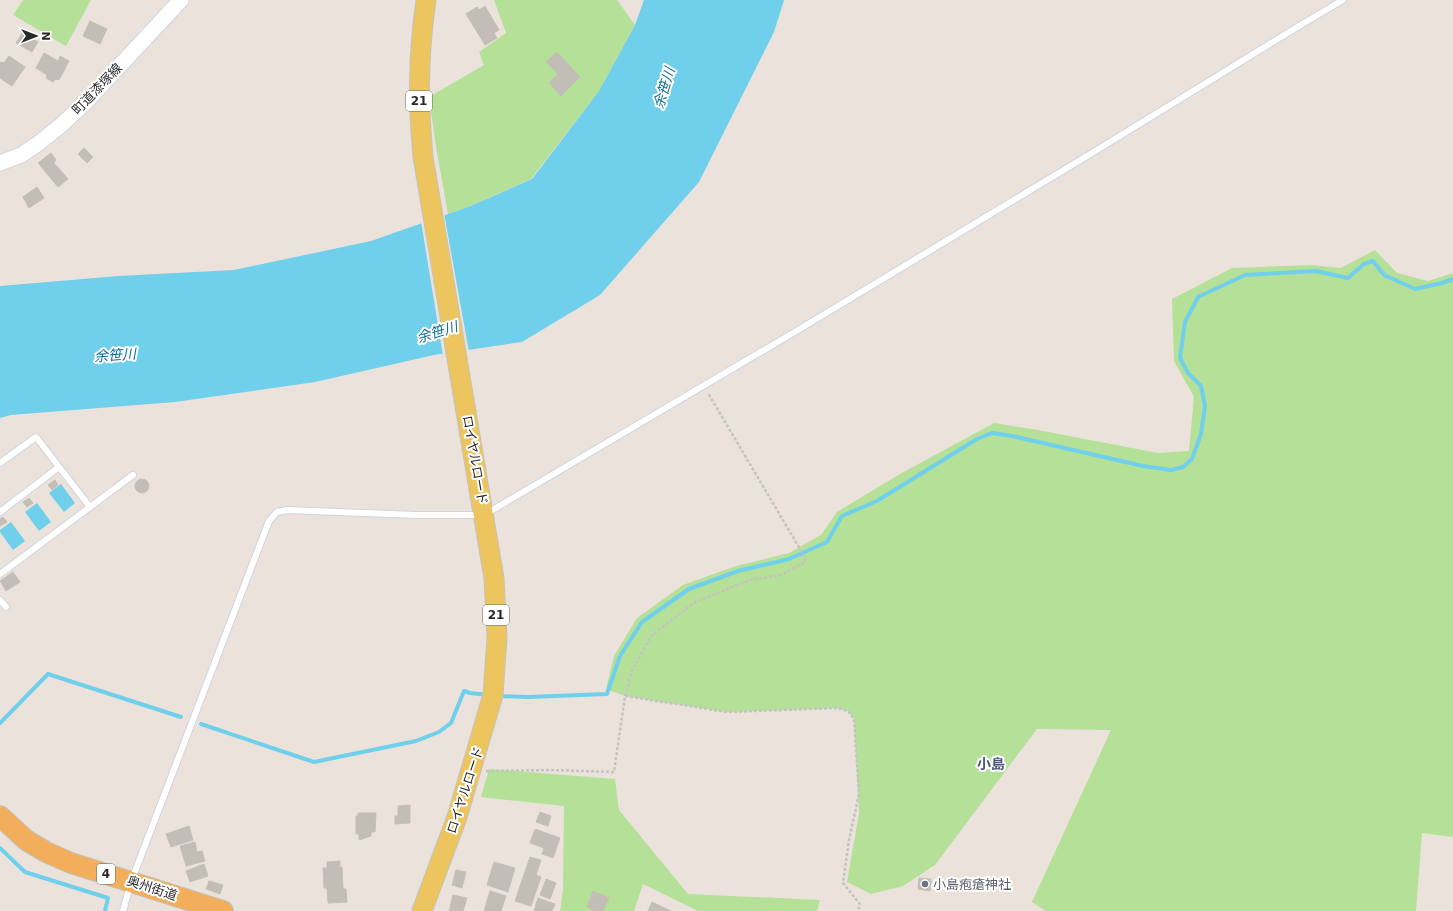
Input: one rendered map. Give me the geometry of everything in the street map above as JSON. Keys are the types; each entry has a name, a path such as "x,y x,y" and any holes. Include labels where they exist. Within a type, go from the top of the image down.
{"highway":[{"name":"奥州街道","path":"0,816 26,840 46,852 71,863 223,911"}],"main road":[{"name":"ロイヤルロード","path":"422,911 457,817 493,695 497,638 494,578 458,358 430,202 420,126 418,76 421,34 426,0"}],"street":[{"name":"町道漆塚線","path":"0,164 20,155 39,143 86,103 181,0"}],"lane":[{"path":"123,911 131,882 269,521 277,512 288,510 416,515 484,515 704,386 1343,0"},
{"path":"0,463 36,437 90,507"},
{"path":"0,512 59,467"},
{"path":"0,574 133,475"},
{"path":"0,600 6,607"}],"path":[{"path":"471,772 550,770 614,772 625,696 632,671 651,636 695,602 750,580 781,575 805,562 805,558 800,549 704,386"},
{"path":"625,696 727,712 838,708 848,710 854,719 858,794 849,840 843,883 860,904 858,911"}],"green space":[{"path":"23,0 91,0 66,46 13,15"},
{"path":"494,0 617,0 635,25 599,91 531,179 468,207 448,214 429,97 484,65 479,52 506,33"},
{"path":"1375,250 1397,273 1428,281 1453,273 1453,837 1422,833 1416,911 1046,911 1032,902 1111,730 1037,729 935,865 903,886 871,894 847,882 859,813 854,719 848,711 838,708 727,712 625,696 606,689 614,656 637,618 683,585 736,566 789,553 821,535 837,512 900,474 994,423 1158,453 1189,451 1194,397 1174,361 1172,299 1232,268 1311,265 1341,268"},
{"path":"489,769 615,779 619,810 688,894 820,900 817,911 698,911 643,884 634,911 560,911 563,889 564,806 481,797"}],"water":[{"name":"余笹川","path":"644,0 784,0 774,32 699,182 600,295 522,342 434,355 315,382 175,402 11,415 0,418 0,286 118,276 234,270 371,241 468,207 532,179 599,91 635,25"},
{"path":"61,484 75,503 64,512 49,493"},
{"path":"37,503 51,522 39,531 25,512"},
{"path":"11,522 25,541 13,550 0,532 0,530"}],"pier":[{"path":"444,213 469,352 443,356 421,221"}],"building":[{"path":"485,6 499,30 494,33 497,38 485,45 466,14 477,7 479,10"},
{"path":"90,21 107,29 100,44 83,36"},
{"path":"23,32 38,42 32,52 16,43"},
{"path":"557,52 580,77 561,96 549,83 558,74 546,62"},
{"path":"44,53 58,61 60,56 69,61 59,80 55,79 53,82 46,78 47,75 36,68"},
{"path":"9,56 25,67 12,86 0,78 0,63 4,63"},
{"path":"84,148 93,157 87,163 78,154"},
{"path":"51,153 56,160 54,163 68,179 58,187 38,163"},
{"path":"37,187 44,198 29,208 23,197"},
{"path":"142,479 147,481 149,486 147,491 142,493 137,491 135,486 137,481"},
{"path":"55,480 58,485 52,490 48,485"},
{"path":"29,498 33,503 27,507 23,502"},
{"path":"3,517 7,522 0,526 0,519"},
{"path":"13,572 20,582 6,591 0,581"},
{"path":"410,805 410,823 395,824 395,816 398,816 398,806"},
{"path":"540,812 551,816 548,826 536,822"},
{"path":"358,813 376,813 375,832 371,832 371,836 359,840 359,834 356,834 356,816 358,816"},
{"path":"189,826 193,840 171,847 166,834"},
{"path":"535,829 560,838 553,858 542,854 544,848 530,843"},
{"path":"195,842 197,852 202,851 205,861 186,866 180,846"},
{"path":"530,857 541,860 536,875 541,877 531,906 515,901"},
{"path":"340,861 340,868 342,867 343,889 346,889 347,902 328,903 327,888 324,888 323,868 327,868 327,862"},
{"path":"494,862 515,868 508,892 487,885"},
{"path":"204,864 208,876 190,882 186,871"},
{"path":"456,870 466,872 462,888 452,885"},
{"name":"小島疱瘡神社","path":"919,878 931,879 930,891 918,889"},
{"path":"546,879 556,883 550,899 540,895"},
{"path":"209,881 223,885 220,894 206,889"},
{"path":"490,891 506,896 501,911 484,911"},
{"path":"593,891 609,898 603,911 595,911 587,907"},
{"path":"453,895 467,898 463,911 449,911"},
{"path":"538,898 555,904 552,911 534,911"},
{"path":"652,902 671,911 648,911"}],"waterway":[{"path":"498,696 528,697 607,694 620,656 642,622 689,589 738,571 789,559 827,542 842,516 877,501 977,439 992,433 1012,436 1143,466 1171,470 1183,467 1192,459 1201,434 1205,406 1201,386 1188,373 1180,358 1185,322 1198,297 1245,275 1316,271 1348,278 1364,264 1373,261 1384,275 1415,289 1453,279"},
{"path":"0,723 48,674 181,717"},
{"path":"201,724 314,762 416,741 439,732 451,723 464,691 488,695"},
{"path":"0,848 25,872 108,898 105,911"}],"place":[{"name":"小島疱瘡神社","path":"925,884"}],"district":[{"name":"小島","path":"991,764"}]}
